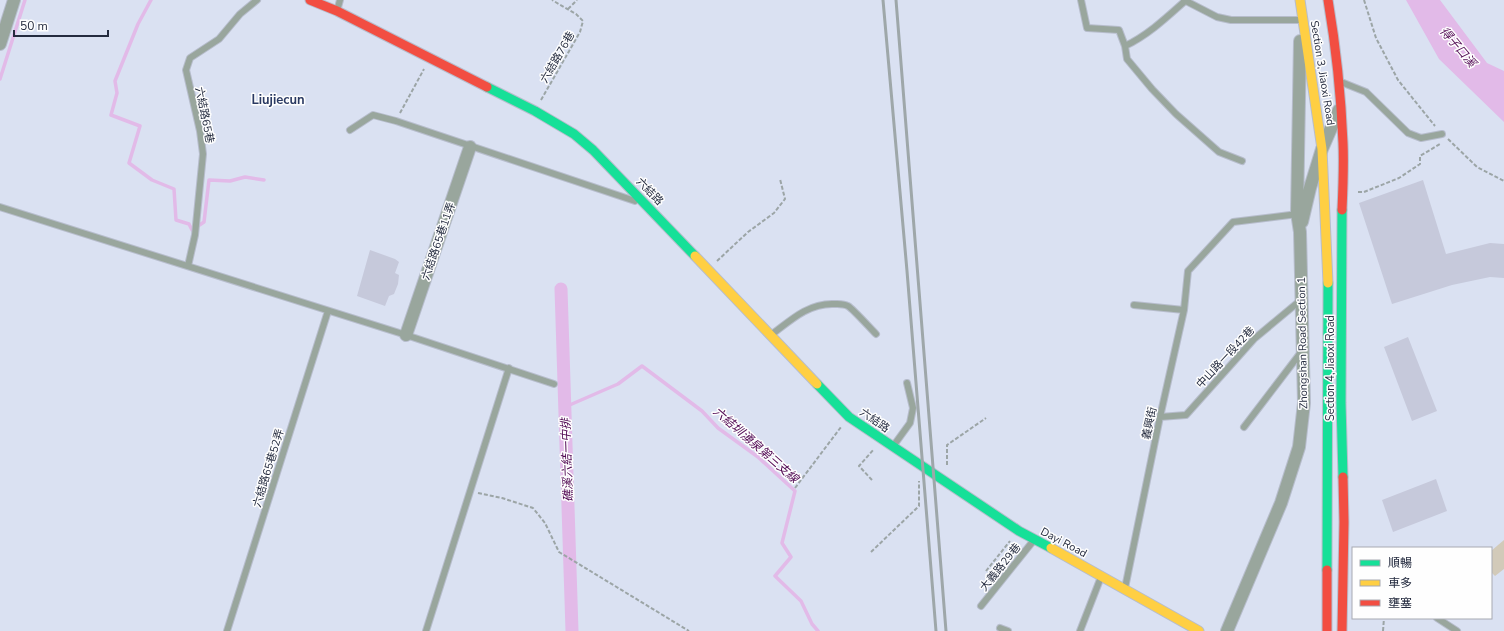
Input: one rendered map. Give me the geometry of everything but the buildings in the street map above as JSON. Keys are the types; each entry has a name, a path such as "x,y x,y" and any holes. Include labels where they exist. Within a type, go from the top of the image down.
{"main road":[{"name":"六結路","path":"310,0 337,11 535,111 574,134 593,150 849,417 921,465"},
{"name":"Section 3, Jiaoxi Road","path":"1300,0 1322,149"},
{"name":"Section 3, Jiaoxi Road","path":"1328,0 1334,37 1341,106"},
{"name":"Section 4, Jiaoxi Road","path":"1341,106 1343,145 1341,403 1345,588 1342,631"},
{"name":"Section 4, Jiaoxi Road","path":"1322,149 1329,300 1327,631"},
{"name":"Dayi Road","path":"921,465 1034,540 1125,588 1199,631"}],"street":[{"path":"0,44 14,0"},
{"name":"Zhongshan Road Section 1","path":"1227,631 1281,503 1299,447 1304,403 1300,232 1299,47 1303,20"},
{"name":"Zhongshan Road Section 1","path":"1301,214 1322,149 1341,106"},
{"name":"六結路65巷11弄","path":"406,335 470,146"}],"lane":[{"name":"六結路65巷","path":"188,266 195,235 203,154 200,132 186,70 190,58 219,39 240,14 258,0"},
{"path":"337,11 340,0"},
{"path":"1081,0 1087,28 1119,30 1128,59 1152,90 1219,152 1242,161"},
{"path":"1125,46 1139,39 1163,22 1185,0 1217,17 1230,20 1303,20"},
{"path":"1338,80 1366,92 1408,133 1421,138 1442,134"},
{"path":"350,130 373,115 396,121 646,205"},
{"path":"0,207 406,335 554,384"},
{"name":"義興街","path":"1125,588 1160,416 1184,310 1188,270 1233,222 1301,214"},
{"name":"中山路一段42巷","path":"1160,416 1186,415 1254,339 1302,299"},
{"path":"771,335 807,309 824,304 840,304 848,306 876,334"},
{"path":"1134,304 1184,310"},
{"name":"六結路65巷52弄","path":"227,631 328,311"},
{"path":"1244,427 1303,350"},
{"path":"426,631 509,368"},
{"path":"892,446 910,423 913,408 908,383"},
{"name":"大義路29巷","path":"981,606 1034,540"},
{"path":"1080,631 1102,576"},
{"path":"1328,588 1345,588"},
{"path":"1439,619 1457,631"},
{"path":"1000,628 1008,631"}],"path":[{"name":"六結路76巷","path":"535,111 580,32 583,21 576,14 552,0"},
{"path":"568,10 577,0"},
{"path":"1364,0 1376,38 1398,80 1442,134 1477,167 1504,181"},
{"path":"396,121 430,58"},
{"path":"1343,193 1364,192 1399,178 1420,164 1420,156 1442,143"},
{"path":"708,269 748,232 774,213 785,198 780,179"},
{"path":"795,488 849,417"},
{"path":"946,482 947,445 986,418"},
{"path":"872,480 859,466 883,440"},
{"path":"871,552 919,506 921,465"},
{"path":"470,492 502,498 533,508 545,523 559,552 690,631"},
{"path":"986,571 1019,531"},
{"path":"1383,631 1384,619"}],"shaded area":[{"path":"1504,540 1504,569 1495,576 1492,573 1492,550"}],"water":[{"name":"得子口溪","path":"1406,0 1440,0 1487,63 1504,71 1504,122 1439,59"}],"waterway":[{"path":"0,79 25,0"},
{"path":"151,0 138,24 115,81 117,93 111,115 140,126 129,163 152,180 174,189 176,220 189,224 192,230 204,222 209,180 230,181 245,177 264,180"},
{"name":"礁溪六結一中排","path":"561,289 572,631"},
{"name":"六結圳湧泉第三支線","path":"565,407 618,384 642,366 702,411 718,428 758,457 795,491 782,543 791,557 775,576 801,601 812,624 818,631"}],"railway":[{"path":"883,0 907,271 936,631"},
{"path":"896,0 946,631"}],"traffic: fast":[{"path":"487,87 535,111 574,134 593,150 695,256"},
{"path":"1342,210 1341,403 1343,477"},
{"path":"1327,570 1328,283"},
{"path":"817,384 849,417 1019,531 1051,548"}],"traffic: slow":[{"path":"1300,0 1322,149 1328,283"},
{"path":"695,256 817,384"},
{"path":"1051,548 1199,631"}],"traffic: jam":[{"path":"310,0 337,11 487,87"},
{"path":"1328,0 1336,53 1341,107 1343,143 1342,210"},
{"path":"1342,631 1344,522 1343,477"},
{"path":"1327,570 1327,631"}],"district":[{"name":"Liujiecun","path":"278,99"}]}
